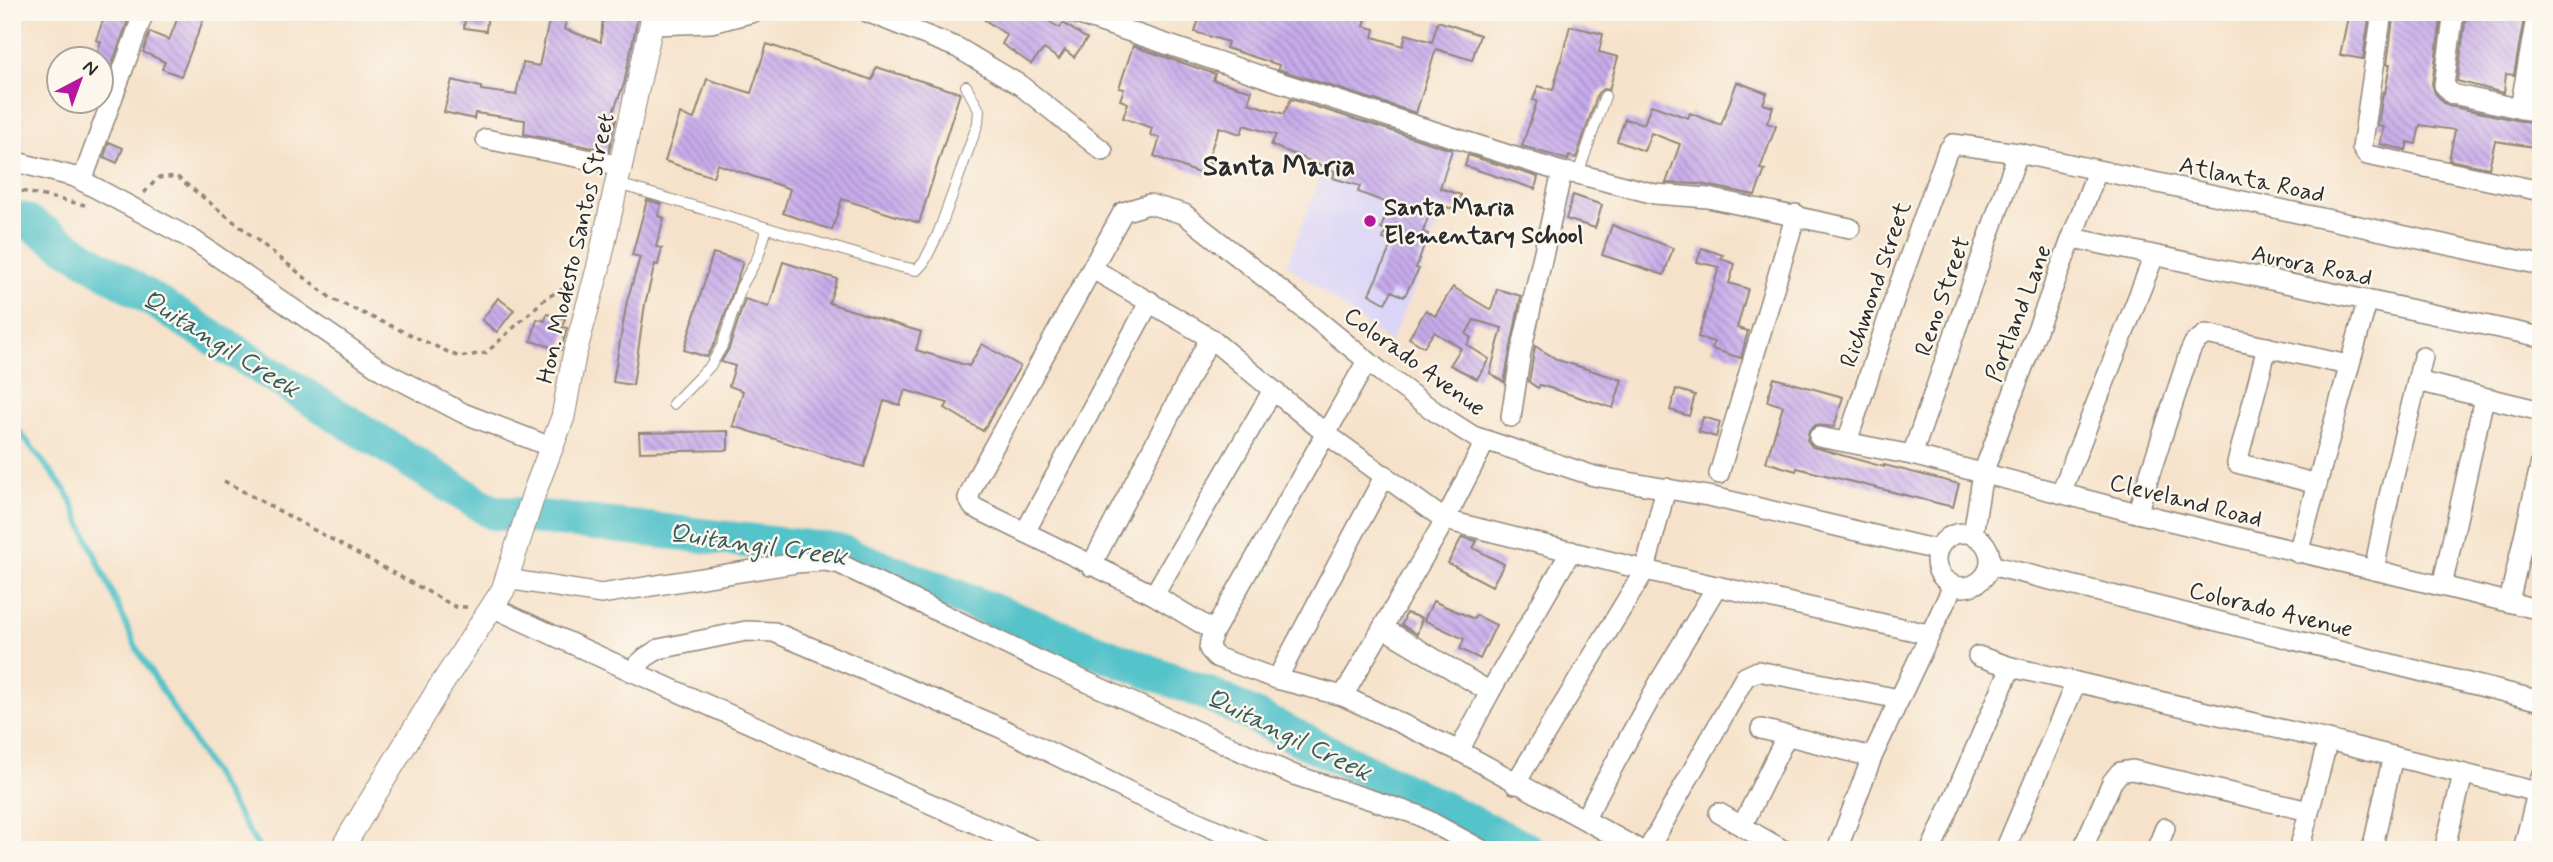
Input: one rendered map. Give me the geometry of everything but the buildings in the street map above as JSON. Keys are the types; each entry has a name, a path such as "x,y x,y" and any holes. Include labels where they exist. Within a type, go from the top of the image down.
{"street":[{"path":"82,181 144,12"},
{"path":"654,19 711,23 754,12"},
{"path":"867,12 958,48 1020,85 1103,151"},
{"path":"1071,12 1279,82 1570,173 1655,194 1708,198 1796,214 1850,228"},
{"path":"2382,12 2363,152 2541,191"},
{"path":"2454,12 2444,85 2447,90 2452,94 2541,113"},
{"path":"2520,109 2537,12"},
{"name":"Hon. Modesto Santos Street","path":"341,850 503,590 534,493 563,417 573,356 598,269 654,19"},
{"path":"486,139 620,175"},
{"name":"Atlanta Road","path":"1953,144 2018,153 2541,265"},
{"name":"Richmond Street","path":"1847,442 1898,288 1947,152 1953,144"},
{"name":"Reno Street","path":"1912,455 2018,153"},
{"path":"12,162 75,177 195,241 383,371 463,413 551,447"},
{"name":"Portland Lane","path":"1973,534 1983,473 2097,170"},
{"path":"1511,417 1521,352 1570,173"},
{"name":"Colorado Avenue","path":"1025,532 973,507 968,498 977,477 1124,212 1149,204 1184,214 1367,361 1434,411 1473,436 1594,476 1713,497 1937,550"},
{"path":"1718,474 1796,214"},
{"name":"Aurora Road","path":"2073,238 2541,337"},
{"path":"2061,494 2154,256"},
{"path":"1093,269 1210,338 1325,433 1445,520 1645,570 1928,634"},
{"path":"1150,301 1025,532 1154,594 1214,631"},
{"path":"2298,553 2367,302"},
{"path":"2137,513 2194,343 2206,334 2348,365"},
{"path":"1091,566 1210,338"},
{"path":"2267,347 2237,463 2317,484"},
{"path":"2374,570 2423,356"},
{"path":"1367,361 1214,631 1209,649 1216,657 1277,679 1343,696 1459,751 1640,850"},
{"path":"2417,381 2541,411"},
{"path":"1154,594 1273,390"},
{"path":"2442,586 2484,398"},
{"name":"Cleveland Road","path":"1819,437 1912,455 2298,553 2541,610"},
{"path":"1343,696 1445,520 1486,440"},
{"path":"2509,602 2541,462"},
{"path":"1277,679 1385,475"},
{"path":"1515,784 1645,570 1666,488"},
{"path":"1973,534 1987,547 1990,565 1983,580 1969,588 1953,586 1941,577 1935,564 1937,550 1946,538 1952,535 1973,534"},
{"path":"1459,751 1571,551"},
{"path":"507,579 601,594 796,563 824,561 840,564 1040,661 1294,775 1418,815 1482,850"},
{"name":"Colorado Avenue","path":"1990,565 2541,701"},
{"path":"1584,818 1717,586"},
{"path":"1837,850 1872,757 1953,586"},
{"path":"492,607 1035,850"},
{"path":"1383,628 1490,692"},
{"path":"631,671 659,649 746,632 775,632 1001,728 1134,794 1262,850"},
{"path":"1979,656 2011,667 2328,740 2463,775 2540,787 2523,850"},
{"path":"1931,850 2011,667"},
{"path":"1648,850 1745,677 1758,671 1899,699"},
{"path":"2006,850 2076,682"},
{"path":"1761,729 1872,757"},
{"path":"1742,826 1787,735"},
{"path":"2299,850 2328,740"},
{"path":"2372,850 2393,757"},
{"path":"2082,850 2112,782 2120,772 2132,770 2309,811"},
{"path":"2444,850 2463,775"},
{"path":"1719,813 1783,850"},
{"path":"2156,850 2165,828"}],"lane":[{"path":"620,175 767,228 917,270 925,262 938,234 978,123 979,110 966,86"},
{"path":"1570,173 1605,96"},
{"path":"673,404 711,365 722,346 741,287 758,257 767,228"}],"path":[{"path":"131,207 158,178 176,176 332,299 459,357 486,353 546,298 598,269"},
{"path":"224,481 456,607 492,607"}],"shaded area":[{"name":"Santa Maria Elementary School","path":"1342,110 1459,147 1425,263 1390,343 1287,264 1320,179"}],"waterway":[{"name":"Quitangil Creek","path":"12,217 26,221 492,512 839,551 1213,696 1528,850"},
{"path":"12,422 68,494 137,649 260,850"}],"place":[{"name":"Santa Maria Elementary School","path":"1370,221"}],"district":[{"name":"Santa Maria","path":"1279,165"}]}
